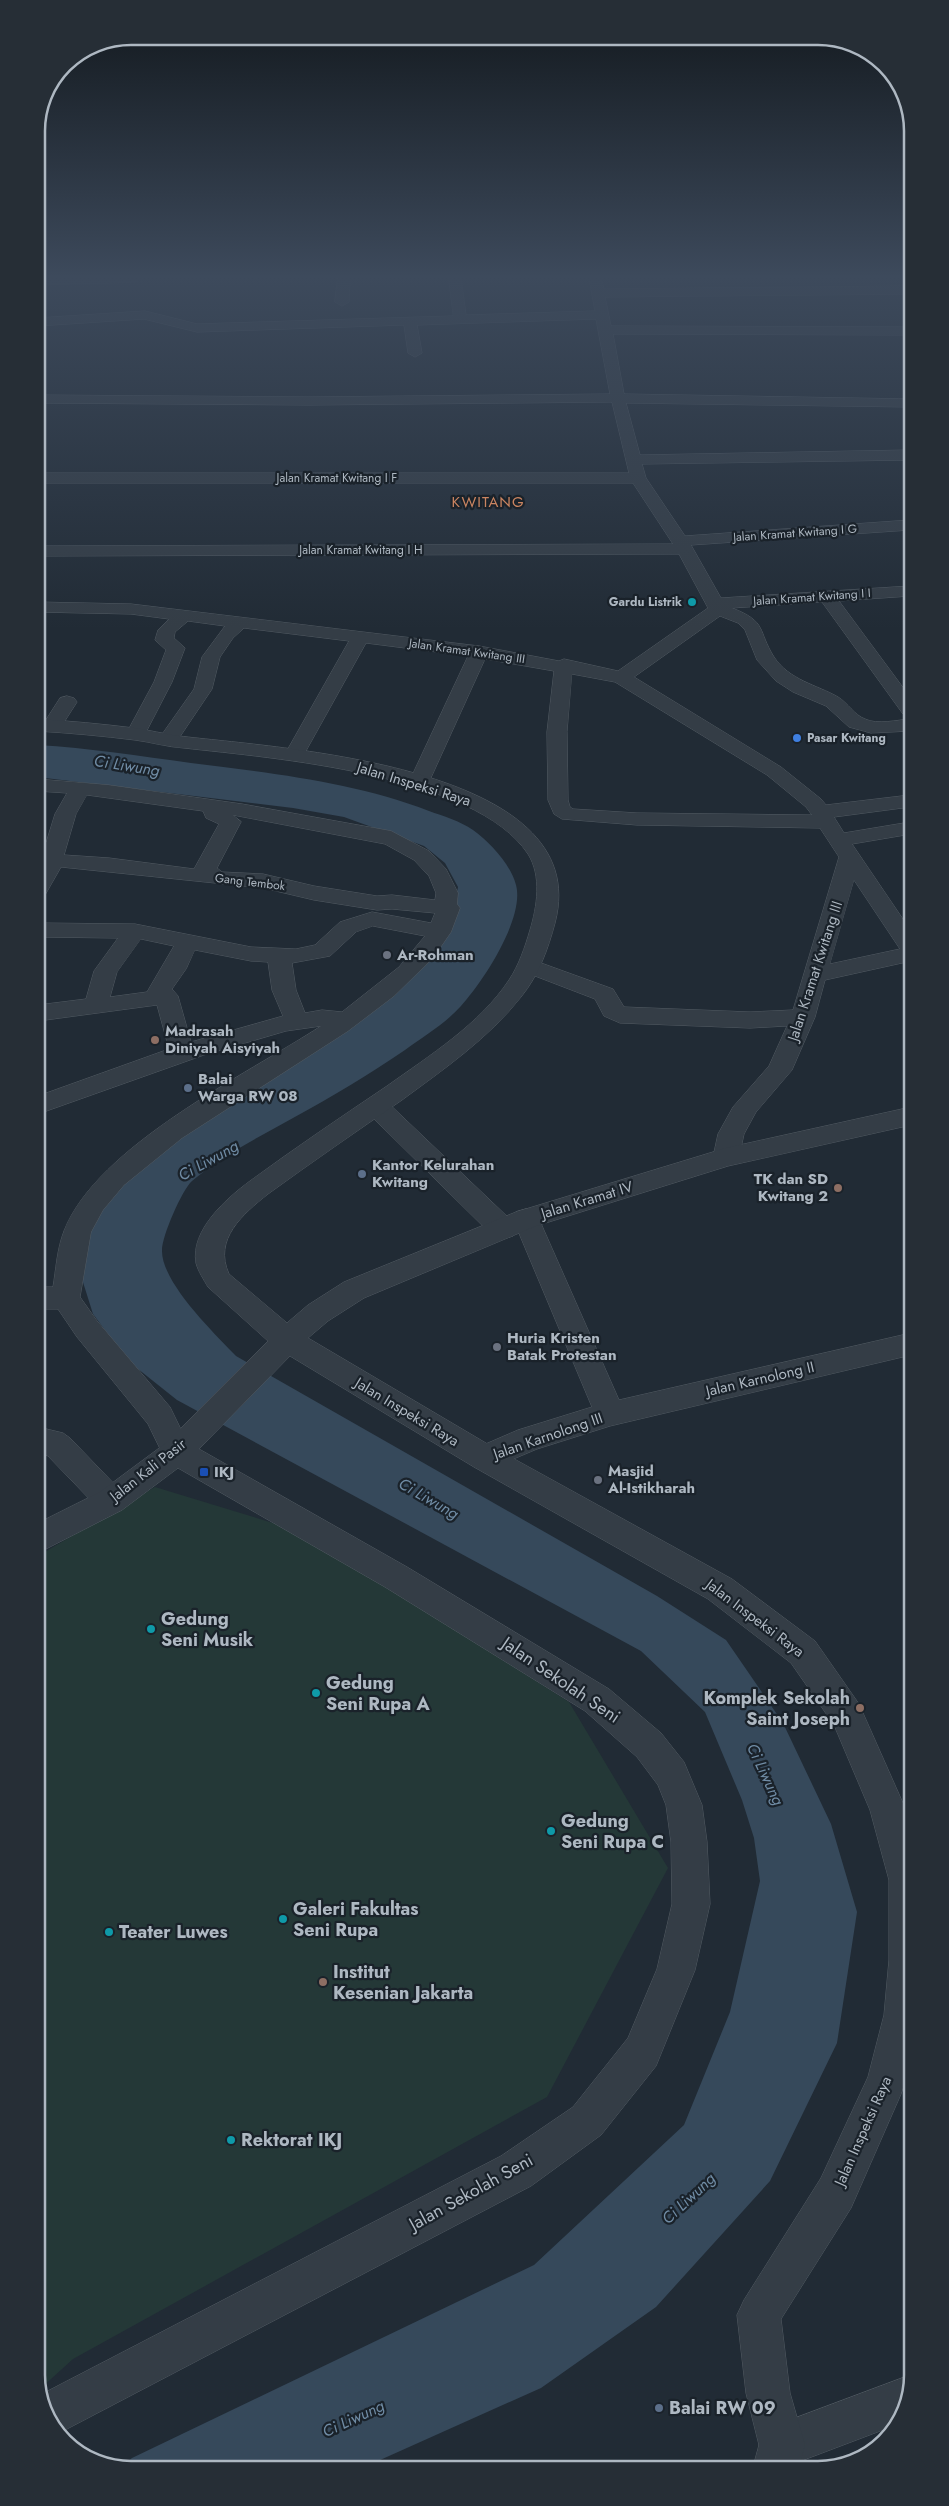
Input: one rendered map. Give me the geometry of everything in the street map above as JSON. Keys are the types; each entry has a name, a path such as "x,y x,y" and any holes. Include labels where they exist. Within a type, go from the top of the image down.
{"street":[{"path":"617,395 638,478 682,545 716,606 744,619 753,628 766,660 783,677 800,688 833,702 856,723 871,727 904,725"},
{"path":"45,399 319,401 618,398 904,403"},
{"path":"632,460 904,455"},
{"name":"Jalan Kramat Kwitang I F","path":"45,478 638,478"},
{"name":"Jalan Kramat Kwitang I G","path":"682,545 904,526"},
{"name":"Jalan Kramat Kwitang I H","path":"45,551 682,545"},
{"name":"Jalan Kramat Kwitang I I","path":"716,606 904,591"},
{"path":"826,596 904,702"},
{"path":"621,676 716,606"},
{"name":"Jalan Kramat Kwitang III","path":"45,607 131,609 241,622 480,652 621,676 702,725 798,788 825,817 845,848 815,975 803,1017 780,1070 746,1108 731,1134 726,1158"},
{"path":"136,734 163,682 176,648 164,640 167,630 183,616"},
{"path":"168,740 203,689 208,676 211,657 226,634 241,622"},
{"path":"294,754 308,733 360,637"},
{"path":"419,782 480,652"},
{"path":"564,665 558,702 555,740 559,809 569,815 636,820 825,817 904,802"},
{"path":"45,726 67,702"},
{"name":"Jalan Inspeksi Raya","path":"45,726 136,734 168,740 294,754 362,767 419,782 485,808 508,822 536,850 547,876 545,919 530,966 513,992 485,1021 447,1055 240,1202 222,1221 212,1243 210,1262 218,1280 280,1347 485,1458 720,1589 803,1652 847,1715 888,1810 904,1866"},
{"path":"45,786 288,817 391,838 420,854 443,878 449,908 440,932 413,965 387,990 346,1020 166,1136 115,1178 90,1208 77,1234 66,1298 87,1329 159,1416 186,1442"},
{"path":"45,860 76,795 81,789"},
{"path":"213,806 214,814 231,822 205,869 214,874 216,878"},
{"path":"904,830 845,848 872,894 904,939"},
{"name":"Gang Tembok","path":"45,862 109,864 216,878 262,881 314,894 377,903 392,902 449,908"},
{"path":"45,930 135,931 252,954 296,956 322,951 348,927 372,919 440,932"},
{"path":"96,1005 106,971 135,931"},
{"path":"182,1054 166,996 158,991 174,969 188,940"},
{"path":"280,955 284,990 298,1022"},
{"path":"815,975 904,956"},
{"path":"530,966 605,994 612,1011 620,1015 750,1020 803,1017"},
{"path":"45,1013 96,1005 133,1004 166,996"},
{"path":"45,1103 182,1054 264,1029 329,1016 346,1020"},
{"path":"376,1106 514,1224"},
{"name":"Jalan Kramat IV","path":"280,1347 318,1313 354,1290 514,1224 726,1158 904,1118"},
{"name":"Jalan Karnolong III","path":"485,1458 529,1439 610,1414 514,1224"},
{"path":"45,1298 66,1298"},
{"name":"Jalan Karnolong II","path":"610,1414 904,1346"},
{"name":"Jalan Kali Pasir","path":"45,1535 110,1501 186,1442 280,1347"},
{"path":"45,1440 52,1442 59,1447 110,1501"},
{"name":"Jalan Sekolah Seni","path":"54,2412 516,2171 587,2121 642,2052 676,1970 691,1904 689,1842 684,1805 671,1774 649,1745 629,1726 597,1700 510,1645 396,1577 186,1442"},
{"name":"Jalan Inspeksi Raya","path":"779,2456 768,2393 759,2315 836,2193 888,2080 904,2016"},
{"path":"779,2456 900,2400"}],"green space":[{"name":"Institut Kesenian Jakarta","path":"155,1487 299,1531 569,1702 668,1868 547,2097 73,2359 46,2384 45,2375 45,1552"}],"water":[{"name":"Ci Liwung","path":"45,746 114,752 281,775 342,786 400,801 446,817 473,830 499,854 510,870 516,885 517,899 514,914 500,949 480,982 461,1006 448,1018 434,1030 350,1086 241,1147 192,1181 178,1203 163,1243 164,1263 170,1277 190,1306 236,1356 657,1596 726,1640 783,1723 831,1824 857,1912 837,2043 770,2181 656,2307 541,2388 378,2461 128,2461 534,2265 684,2125 730,2012 760,1881 754,1838 742,1800 705,1712 641,1651 177,1400 128,1361 93,1314 82,1279 94,1216 156,1150 372,1007 453,913 458,887 445,863 424,846 344,817 293,808 45,778"}],"place":[{"name":"Gardu Listrik","path":"692,602"},
{"name":"Pasar Kwitang","path":"797,738"},
{"name":"Ar-Rohman","path":"387,955"},
{"name":"Madrasah Diniyah Aisyiyah","path":"155,1040"},
{"name":"Balai Warga RW 08","path":"188,1088"},
{"name":"Kantor Kelurahan Kwitang","path":"362,1174"},
{"name":"TK dan SD Kwitang 2","path":"838,1188"},
{"name":"Huria Kristen Batak Protestan","path":"497,1347"},
{"name":"IKJ","path":"204,1472"},
{"name":"Masjid Al-Istikharah","path":"598,1480"},
{"name":"Gedung Seni Musik","path":"151,1629"},
{"name":"Gedung Seni Rupa A","path":"316,1693"},
{"name":"Komplek Sekolah Saint Joseph","path":"860,1708"},
{"name":"Gedung Seni Rupa C","path":"551,1831"},
{"name":"Galeri Fakultas Seni Rupa","path":"283,1919"},
{"name":"Teater Luwes","path":"109,1932"},
{"name":"Institut Kesenian Jakarta","path":"323,1982"},
{"name":"Rektorat IKJ","path":"231,2140"},
{"name":"Balai RW 09","path":"659,2408"}],"district":[{"name":"KWITANG","path":"488,502"}]}
